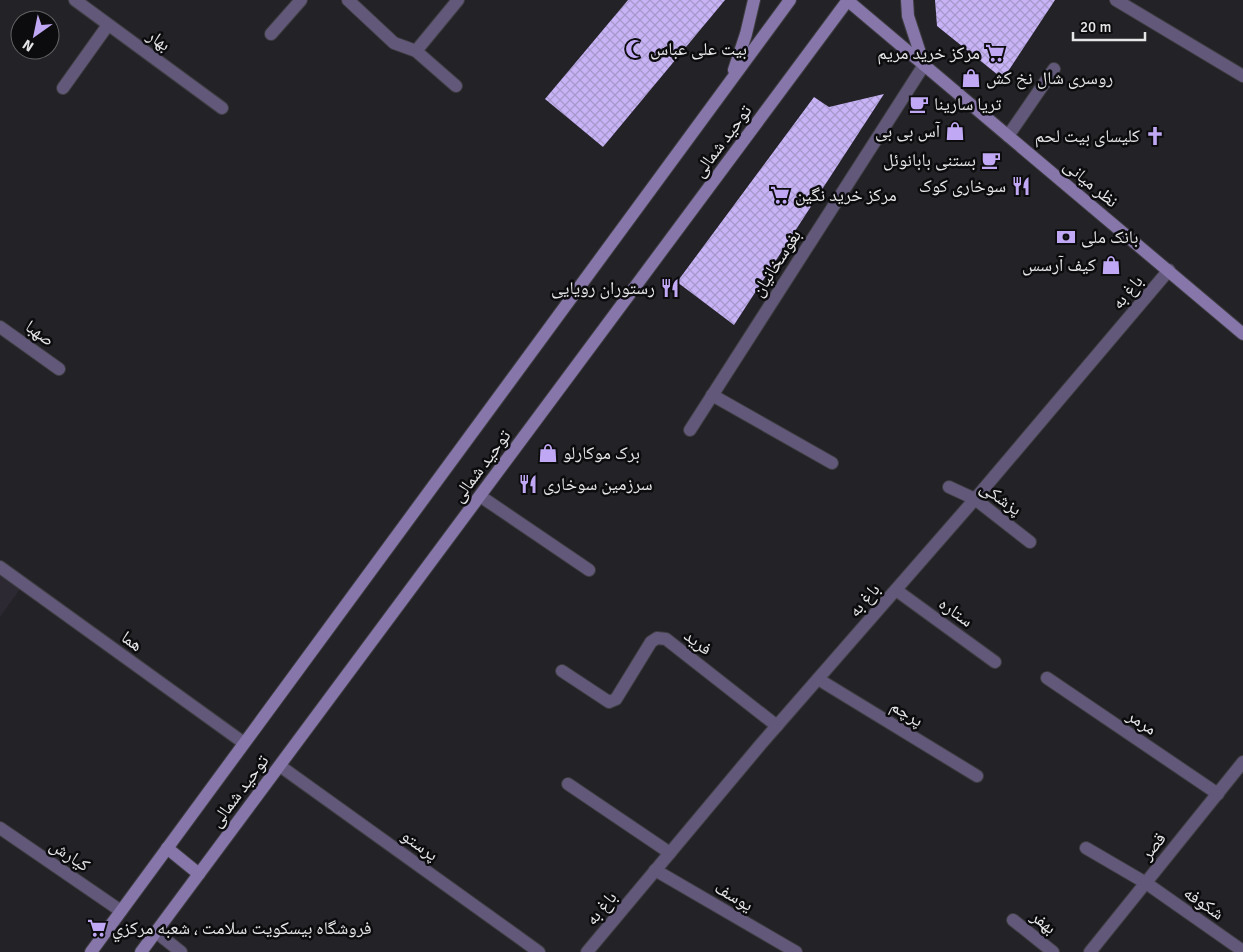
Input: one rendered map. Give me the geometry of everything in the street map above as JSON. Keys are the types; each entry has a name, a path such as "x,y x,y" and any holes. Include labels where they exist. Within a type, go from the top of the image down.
{"main road":[{"path":"730,82 746,34 754,0"},
{"name":"توحید شمالی","path":"91,952 790,0"},
{"name":"توحید شمالی","path":"141,952 848,0"},
{"name":"نظر میانی","path":"848,0 1243,334"},
{"path":"907,0 908,16 924,65"},
{"path":"167,848 200,874"}],"street":[{"name":"بهار","path":"75,0 222,108"},
{"path":"271,34 301,0"},
{"path":"348,0 394,43 416,51 456,86"},
{"path":"416,51 458,0"},
{"path":"1116,0 1243,76"},
{"path":"64,88 108,25"},
{"name":"بغوسخانیان","path":"690,430 924,65"},
{"path":"1008,136 1054,68"},
{"name":"باغ به","path":"587,952 777,726 976,499 1169,270"},
{"name":"صهبا","path":"0,327 59,368"},
{"path":"712,395 832,463"},
{"name":"پزشکی","path":"949,487 976,499 1030,542"},
{"path":"480,496 589,570"},
{"name":"هما","path":"0,568 244,743"},
{"name":"ستاره","path":"896,590 995,662"},
{"name":"فرید","path":"562,672 609,702 616,699 651,642 657,638 666,639 777,726"},
{"name":"مرمر","path":"1047,678 1218,794"},
{"name":"پرچم","path":"818,679 977,776"},
{"name":"قصر","path":"1090,952 1243,762"},
{"name":"پرستو","path":"280,766 539,952"},
{"path":"568,784 670,853"},
{"name":"کیارش","path":"0,828 120,910"},
{"name":"شکوفه","path":"1086,848 1146,883 1243,951"},
{"name":"یوسف","path":"655,870 796,952"},
{"name":"بهفر","path":"1013,920 1053,952"},
{"path":"156,932 181,952"}],"shaded area":[{"path":"0,574 20,589 0,617"}],"building":[{"name":"بیت علی عباس","path":"628,0 725,0 603,147 545,99"},
{"name":"مرکز خرید مریم","path":"935,0 1055,0 1003,79 937,26"},
{"name":"مرکز خرید نگین","path":"884,94 734,325 677,282 814,97 829,107"}],"place":[{"name":"بیت علی عباس","path":"635,49"},
{"name":"مرکز خرید مریم","path":"995,53"},
{"name":"روسری شال نخ کش","path":"971,78"},
{"name":"تریا سارینا","path":"919,104"},
{"name":"آس بی بی","path":"955,131"},
{"name":"کلیسای بیت لحم","path":"1155,136"},
{"name":"بستنی بابانوئل","path":"991,160"},
{"name":"سوخاری کوک","path":"1021,186"},
{"name":"مرکز خرید نگین","path":"780,195"},
{"name":"بانک ملی","path":"1066,237"},
{"name":"کیف آرسس","path":"1111,265"},
{"name":"رستوران رویایی","path":"670,288"},
{"name":"برک موکارلو","path":"548,453"},
{"name":"سرزمین سوخاری","path":"528,484"},
{"name":"فروشگاه بيسكويت سلامت ، شعبه مركزي","path":"97,928"}]}
